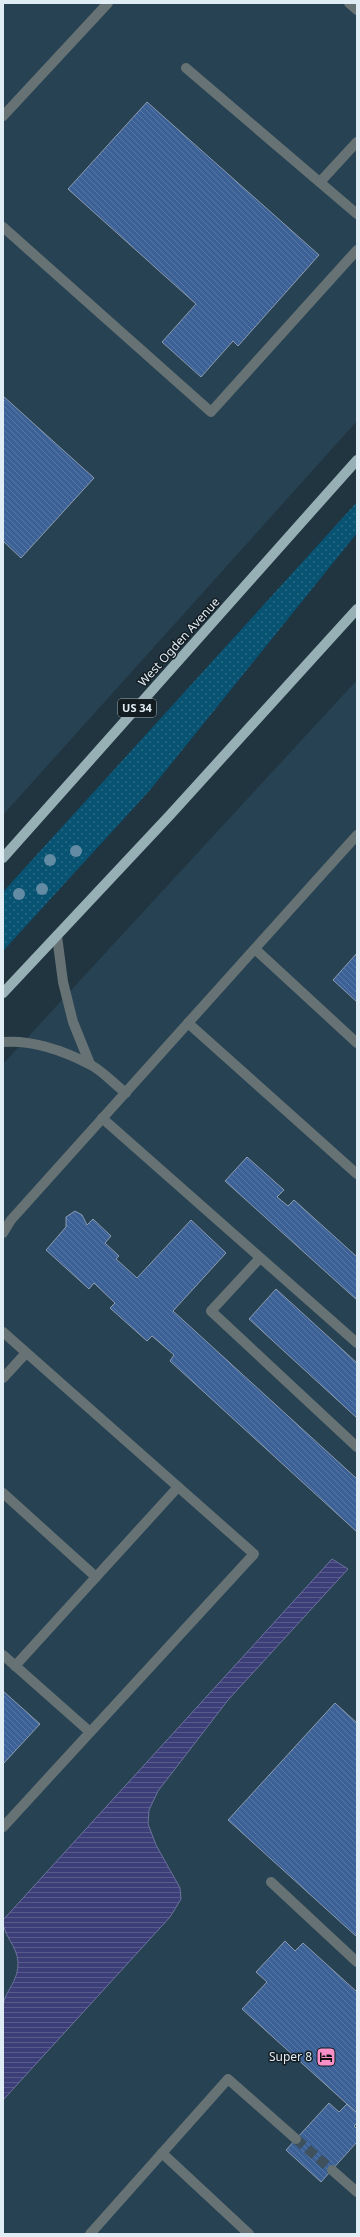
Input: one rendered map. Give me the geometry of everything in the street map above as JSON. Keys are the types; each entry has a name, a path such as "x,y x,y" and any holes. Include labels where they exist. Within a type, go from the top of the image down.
{"main road":[{"name":"West Ogden Avenue","path":"3,858 357,460"},
{"path":"3,993 175,809 357,609"}],"street":[{"path":"3,116 108,3"},
{"path":"349,3 357,10"},
{"path":"186,68 357,214"},
{"path":"320,182 357,142"},
{"path":"3,227 211,412 357,250"},
{"path":"3,1233 11,1220 357,835"},
{"path":"56,936 63,982 73,1022 90,1064"},
{"path":"255,949 357,1043"},
{"path":"188,1023 357,1174"},
{"path":"3,1042 15,1041 44,1046 90,1064 126,1093"},
{"path":"102,1118 357,1343"},
{"path":"260,1258 210,1312 357,1447"},
{"path":"3,1332 254,1554 3,1827"},
{"path":"3,1378 26,1353"},
{"path":"15,1666 178,1487"},
{"path":"3,1492 96,1577"},
{"path":"3,1655 90,1732"},
{"path":"271,1882 357,1962"},
{"path":"96,2232 162,2153 228,2079 296,2139"},
{"path":"162,2153 249,2234"},
{"path":"332,2170 357,2192"}],"shaded area":[{"path":"3,3 357,3 357,421 3,815"},
{"path":"357,502 357,533 150,790 3,951 3,892"},
{"path":"357,680 357,2234 3,2234 3,1064"},
{"path":"332,1559 348,1569 228,1700 158,1791 149,1810 148,1824 156,1845 180,1888 181,1899 170,1917 3,2100 3,2005 6,1995 16,1975 18,1962 15,1951 5,1931 3,1920"}],"building":[{"path":"147,102 319,255 238,346 233,341 201,377 162,342 196,304 68,189"},
{"path":"3,396 94,478 21,558 3,541"},
{"path":"357,953 357,1002 333,980"},
{"path":"247,1157 284,1190 277,1197 288,1206 294,1200 357,1257 357,1300 225,1181"},
{"path":"75,1211 82,1215 87,1225 93,1219 111,1236 105,1243 119,1256 116,1259 137,1278 191,1220 226,1253 173,1311 357,1479 357,1532 170,1361 174,1355 152,1336 147,1341 110,1308 115,1303 94,1283 89,1289 46,1250 66,1227 66,1217"},
{"path":"276,1289 357,1363 357,1418 249,1319"},
{"path":"3,1691 40,1724 3,1764"},
{"path":"335,1703 357,1723 357,1937 228,1820"},
{"name":"Super 8","path":"285,1941 295,1951 303,1943 357,1992 357,2113 242,2009 267,1982 256,1972"},
{"path":"329,2103 339,2112 347,2104 357,2113 357,2123 354,2126 357,2129 357,2142 321,2182 286,2150"}],"tunnel":[{"path":"296,2139 332,2170"}],"place":[{"name":"Super 8","path":"326,2057"}]}
